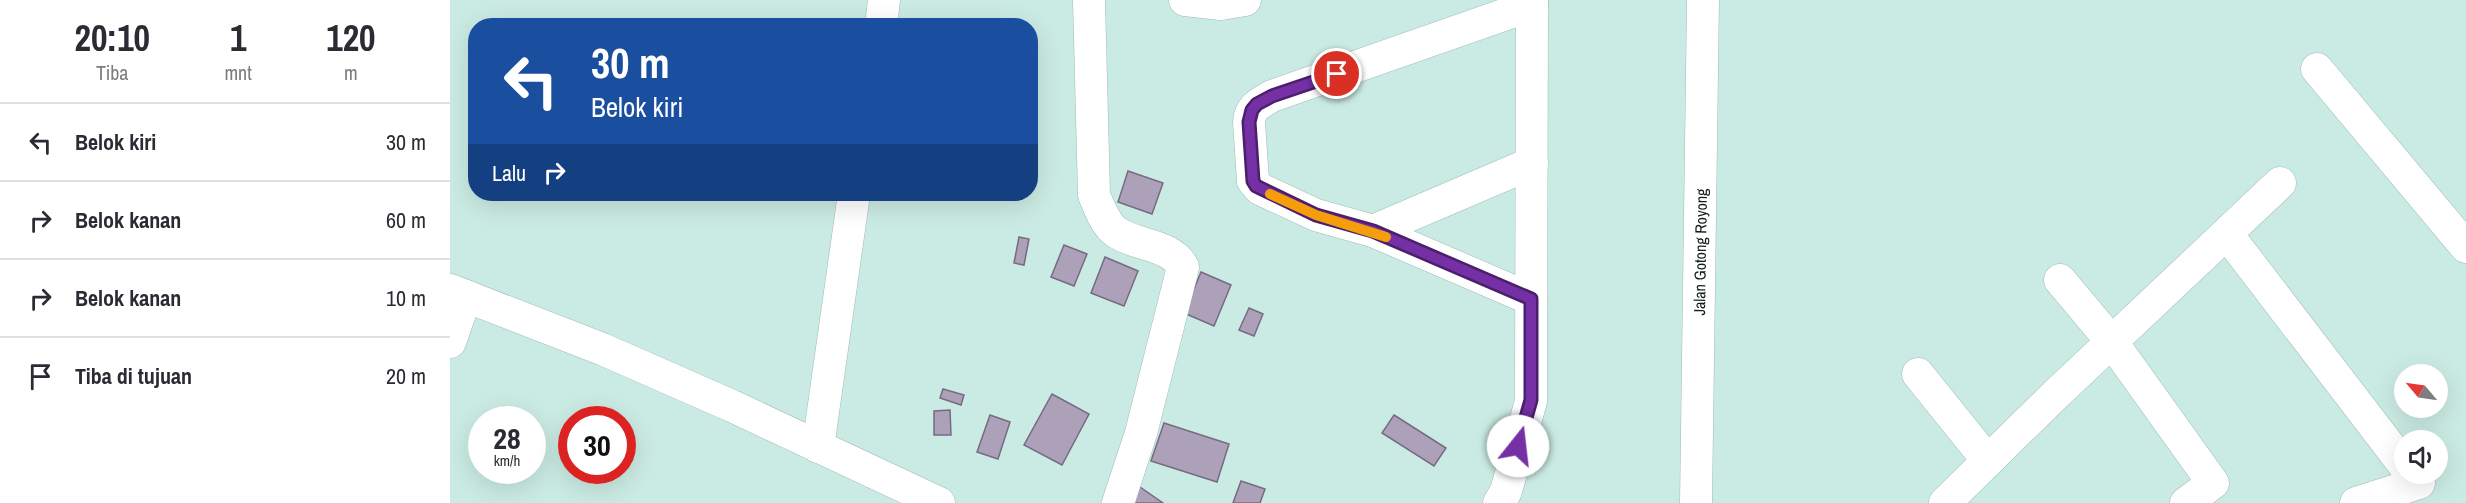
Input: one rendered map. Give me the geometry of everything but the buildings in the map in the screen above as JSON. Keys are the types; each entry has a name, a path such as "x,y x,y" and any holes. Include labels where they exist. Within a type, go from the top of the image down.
{"street":[{"path":"882,18 884,0"},
{"path":"1089,0 1094,195 1105,218 1116,232 1174,256 1183,267 1141,433 1118,503"},
{"path":"1185,0 1221,4 1245,0"},
{"name":"Jalan Gotong Royong","path":"1696,503 1703,0"},
{"path":"1499,503 1506,491 1531,400 1532,2 1272,96 1257,104 1252,110 1249,122 1253,181 1256,186 1316,215 1373,231 1531,299"},
{"path":"2317,69 2466,247"},
{"path":"1373,231 1532,163"},
{"path":"1945,503 2280,183"},
{"path":"818,447 853,201"},
{"path":"2226,234 2394,451"},
{"path":"2060,280 2112,342 2221,493 2186,503"},
{"path":"450,342 458,293 613,353 939,503"},
{"path":"1918,374 1988,461"},
{"path":"2356,503 2409,484"}],"slow traffic":[{"path":"1270,194 1316,215 1373,231 1386,237"}],"route":[{"path":"1337,74 1272,96 1257,104 1252,110 1249,122 1253,181 1260,189 1316,215 1373,231 1531,299 1531,400 1518,446"}]}
